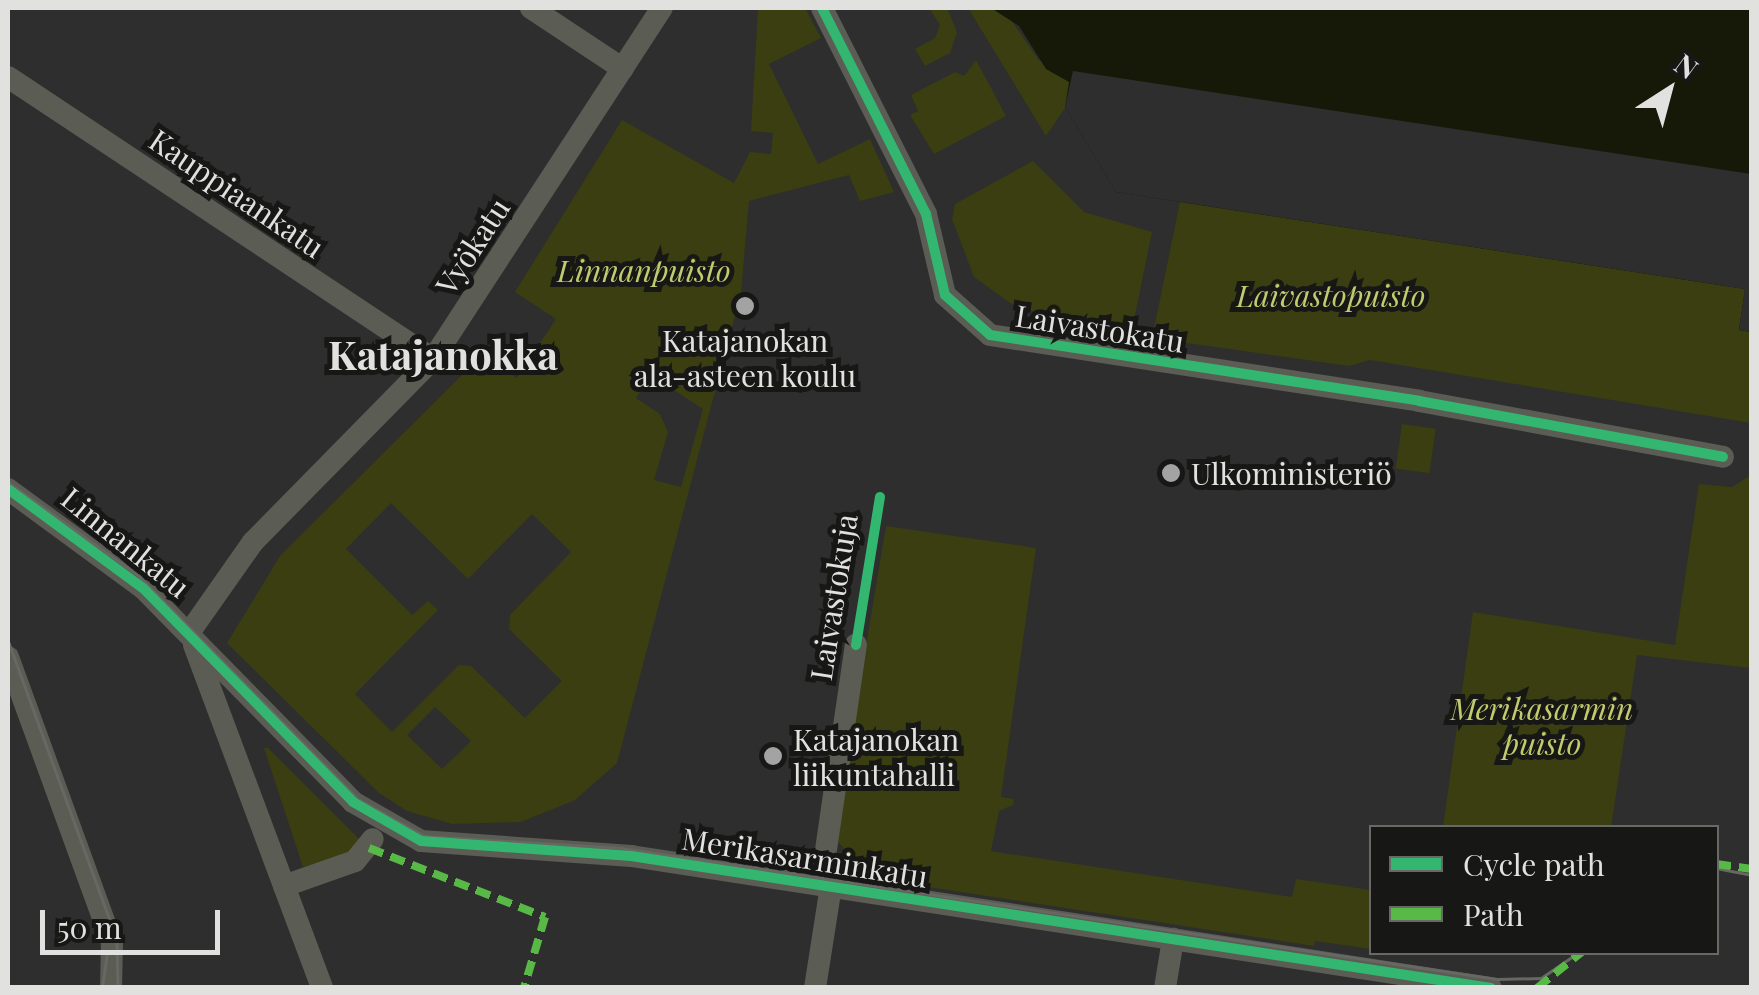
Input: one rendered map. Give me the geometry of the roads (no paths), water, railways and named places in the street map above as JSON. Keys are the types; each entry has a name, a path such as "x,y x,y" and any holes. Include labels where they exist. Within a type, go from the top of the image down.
{"street":[{"path":"531,8 623,68"},
{"name":"Vyökatu","path":"189,633 253,542 433,359 662,8"},
{"name":"Laivastokatu","path":"822,8 926,214 945,295 990,335 1724,456"},
{"name":"Kauppiaankatu","path":"8,77 433,359"},
{"name":"Linnankatu","path":"8,489 123,570 189,633 322,988"},
{"name":"Merikasarminkatu","path":"189,633 353,802 404,835 460,849 608,853 1491,988"},
{"name":"Laivastokuja","path":"814,988 856,644"},
{"path":"8,657 112,942 111,988"},
{"path":"284,886 355,860 373,838"},
{"path":"1165,988 1172,939"}],"tram line":[{"path":"8,482 138,575 358,799 424,836 621,848 1498,979 1541,978 1575,955"},
{"path":"8,640 117,939 118,988"},
{"path":"1719,869 1752,875"},
{"path":"102,988 107,951"}],"place":[{"name":"Katajanokan ala-asteen koulu","path":"745,306"},
{"name":"Ulkoministeriö","path":"1171,473"},
{"name":"Katajanokan liikuntahalli","path":"773,756"}],"district":[{"name":"Katajanokka","path":"443,354"}],"park label":[{"name":"Linnanpuisto","path":"644,270"},
{"name":"Laivastopuisto","path":"1331,295"},
{"name":"Merikasarmin puisto","path":"1542,725"}]}
